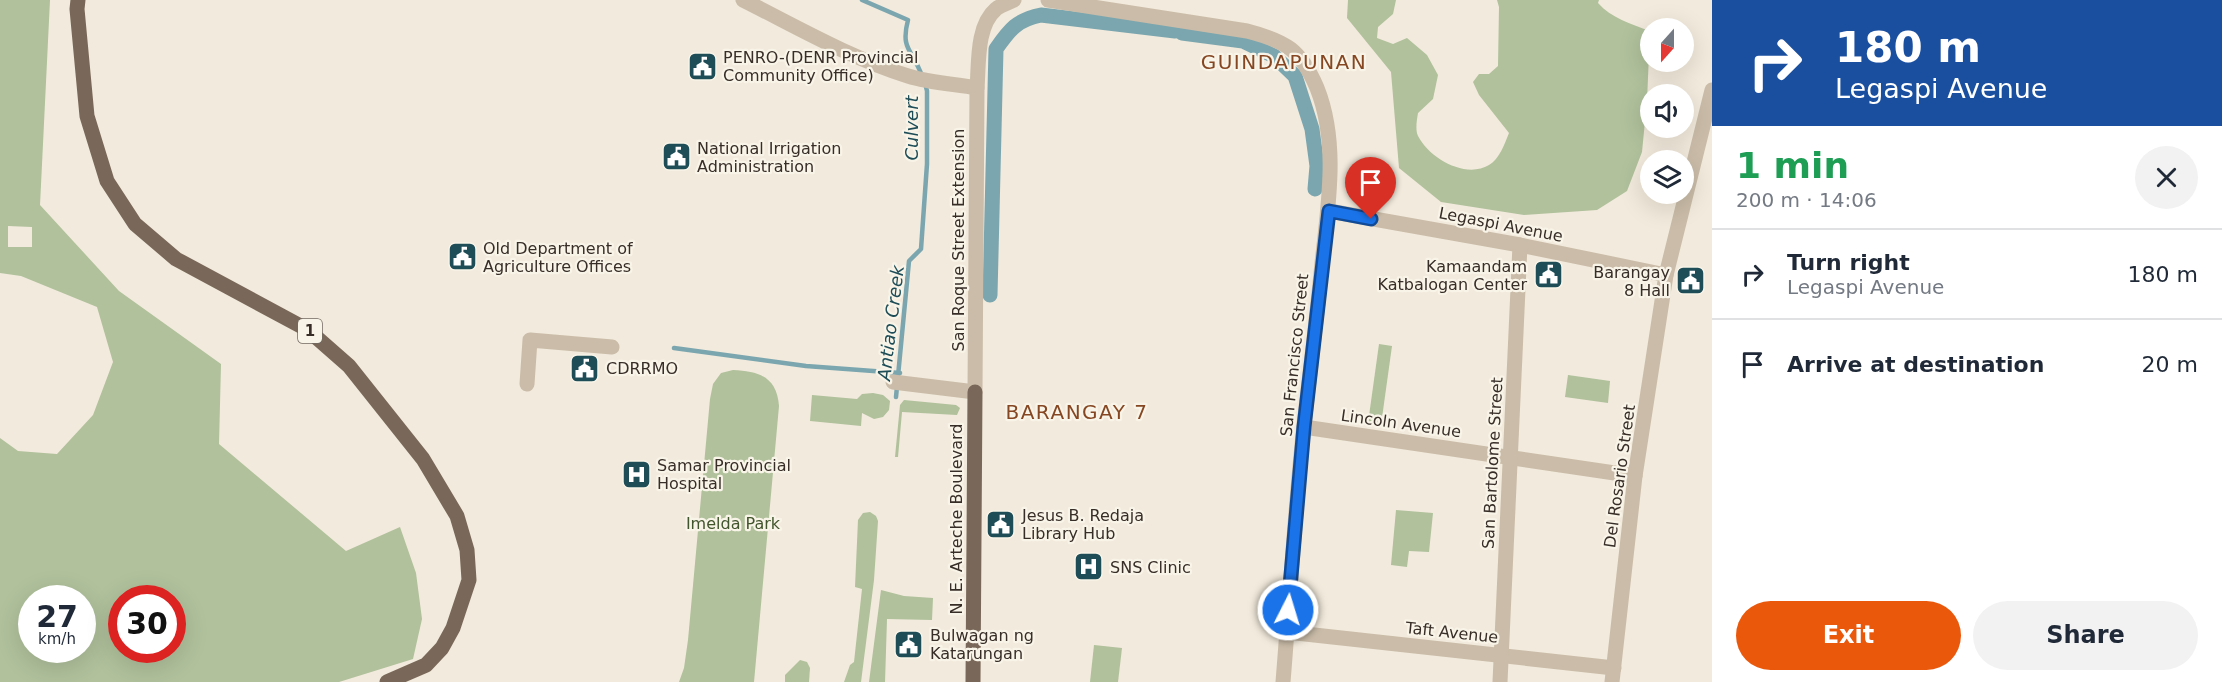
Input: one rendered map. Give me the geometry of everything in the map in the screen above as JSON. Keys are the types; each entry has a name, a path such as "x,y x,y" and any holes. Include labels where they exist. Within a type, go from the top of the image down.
{"main road":[{"name":"1","path":"78,0 87,116 107,181 135,224 176,260 308,330 349,366 423,459 457,516 467,550 469,580 453,628 442,648 426,665 387,682"},
{"name":"N. E. Arteche Boulevard","path":"974,682 975,392"}],"street":[{"path":"743,0 870,62 910,77 977,88"},
{"name":"San Roque Street Extension","path":"975,392 977,88 981,43 987,20 997,8 1014,0"},
{"name":"San Francisco Street","path":"1048,0 1247,31 1276,39 1294,50 1308,69 1317,89 1325,117 1329,144 1329,211 1304,427 1283,682"},
{"name":"Del Rosario Street","path":"1613,675 1635,476 1666,275 1712,90"},
{"name":"Legaspi Avenue","path":"1329,211 1520,245 1666,275"},
{"name":"San Bartolome Street","path":"1500,682 1520,245"},
{"path":"527,384 530,340 612,347"},
{"path":"899,383 975,392"},
{"name":"Lincoln Avenue","path":"1304,427 1635,476"},
{"name":"Taft Avenue","path":"1287,633 1502,656 1613,675"}],"green space":[{"path":"0,0 50,0 40,205 119,291 221,364 219,444 346,551 400,527 416,573 422,619 413,659 339,682 0,682 0,438 18,451 57,454 93,415 113,362 97,307 21,276 0,273","holes":["8,226 32,227 32,247 8,247"]},
{"path":"1348,0 1396,0 1393,14 1378,27 1377,38 1393,44 1407,38 1427,55 1438,75 1433,99 1418,113 1416,128 1418,136 1440,159 1470,170 1480,169 1493,163 1509,133 1479,95 1473,82 1479,74 1489,74 1498,66 1499,7 1497,0 1599,0 1598,3 1615,17 1640,27 1640,72 1648,72 1648,84 1640,84 1642,150 1640,150 1640,157 1627,191 1597,210 1524,215 1441,202 1399,168 1391,72 1347,18"},
{"path":"1379,344 1392,346 1381,425 1368,423"},
{"name":"Imelda Park","path":"733,370 759,374 765,378 775,389 779,406 754,682 679,682 684,668 688,640 710,399 713,384 721,373"},
{"path":"1568,375 1610,381 1608,403 1565,397"},
{"path":"862,394 883,395 890,401 889,410 883,417 874,419 862,413 861,426 810,421 812,395 857,399"},
{"path":"904,400 956,405 960,408 957,415 902,412 898,457 895,457 900,405"},
{"path":"1396,510 1433,513 1429,552 1409,551 1407,567 1391,565"},
{"path":"870,512 876,516 878,521 874,580 861,682 844,682 850,665 854,662 862,589 855,587 858,520 863,513"},
{"path":"881,590 904,596 933,598 932,620 887,619 885,682 869,682"},
{"path":"1094,645 1122,648 1118,682 1090,682"},
{"path":"800,660 807,662 810,668 809,682 785,682 785,675"}],"waterway":[{"name":"Culvert","path":"862,0 908,20 907,44 922,76"},
{"path":"990,295 996,49 1015,26 1041,15 1175,31"},
{"path":"1182,33 1243,41 1274,56 1295,76 1312,129 1317,166 1315,189"},
{"name":"Antiao Creek","path":"896,397 909,261 921,249 927,164 927,91 925,83"},
{"path":"674,348 806,366 900,373"}],"place":[{"name":"PENRO-(DENR Provincial Community Office)","path":"702,66"},
{"name":"National Irrigation Administration","path":"676,157"},
{"name":"Old Department of Agriculture Offices","path":"462,257"},
{"name":"Kamaandam Katbalogan Center","path":"1548,275"},
{"name":"Barangay 8 Hall","path":"1691,281"},
{"name":"CDRRMO","path":"585,368"},
{"name":"Samar Provincial Hospital","path":"636,474"},
{"name":"Jesus B. Redaja Library Hub","path":"1001,524"},
{"name":"SNS Clinic","path":"1089,567"},
{"name":"Bulwagan ng Katarungan","path":"909,644"}],"district":[{"name":"GUINDAPUNAN","path":"1284,62"},
{"name":"BARANGAY 7","path":"1077,412"}],"route":[{"path":"1288,610 1304,427 1329,211 1371,219"}]}
